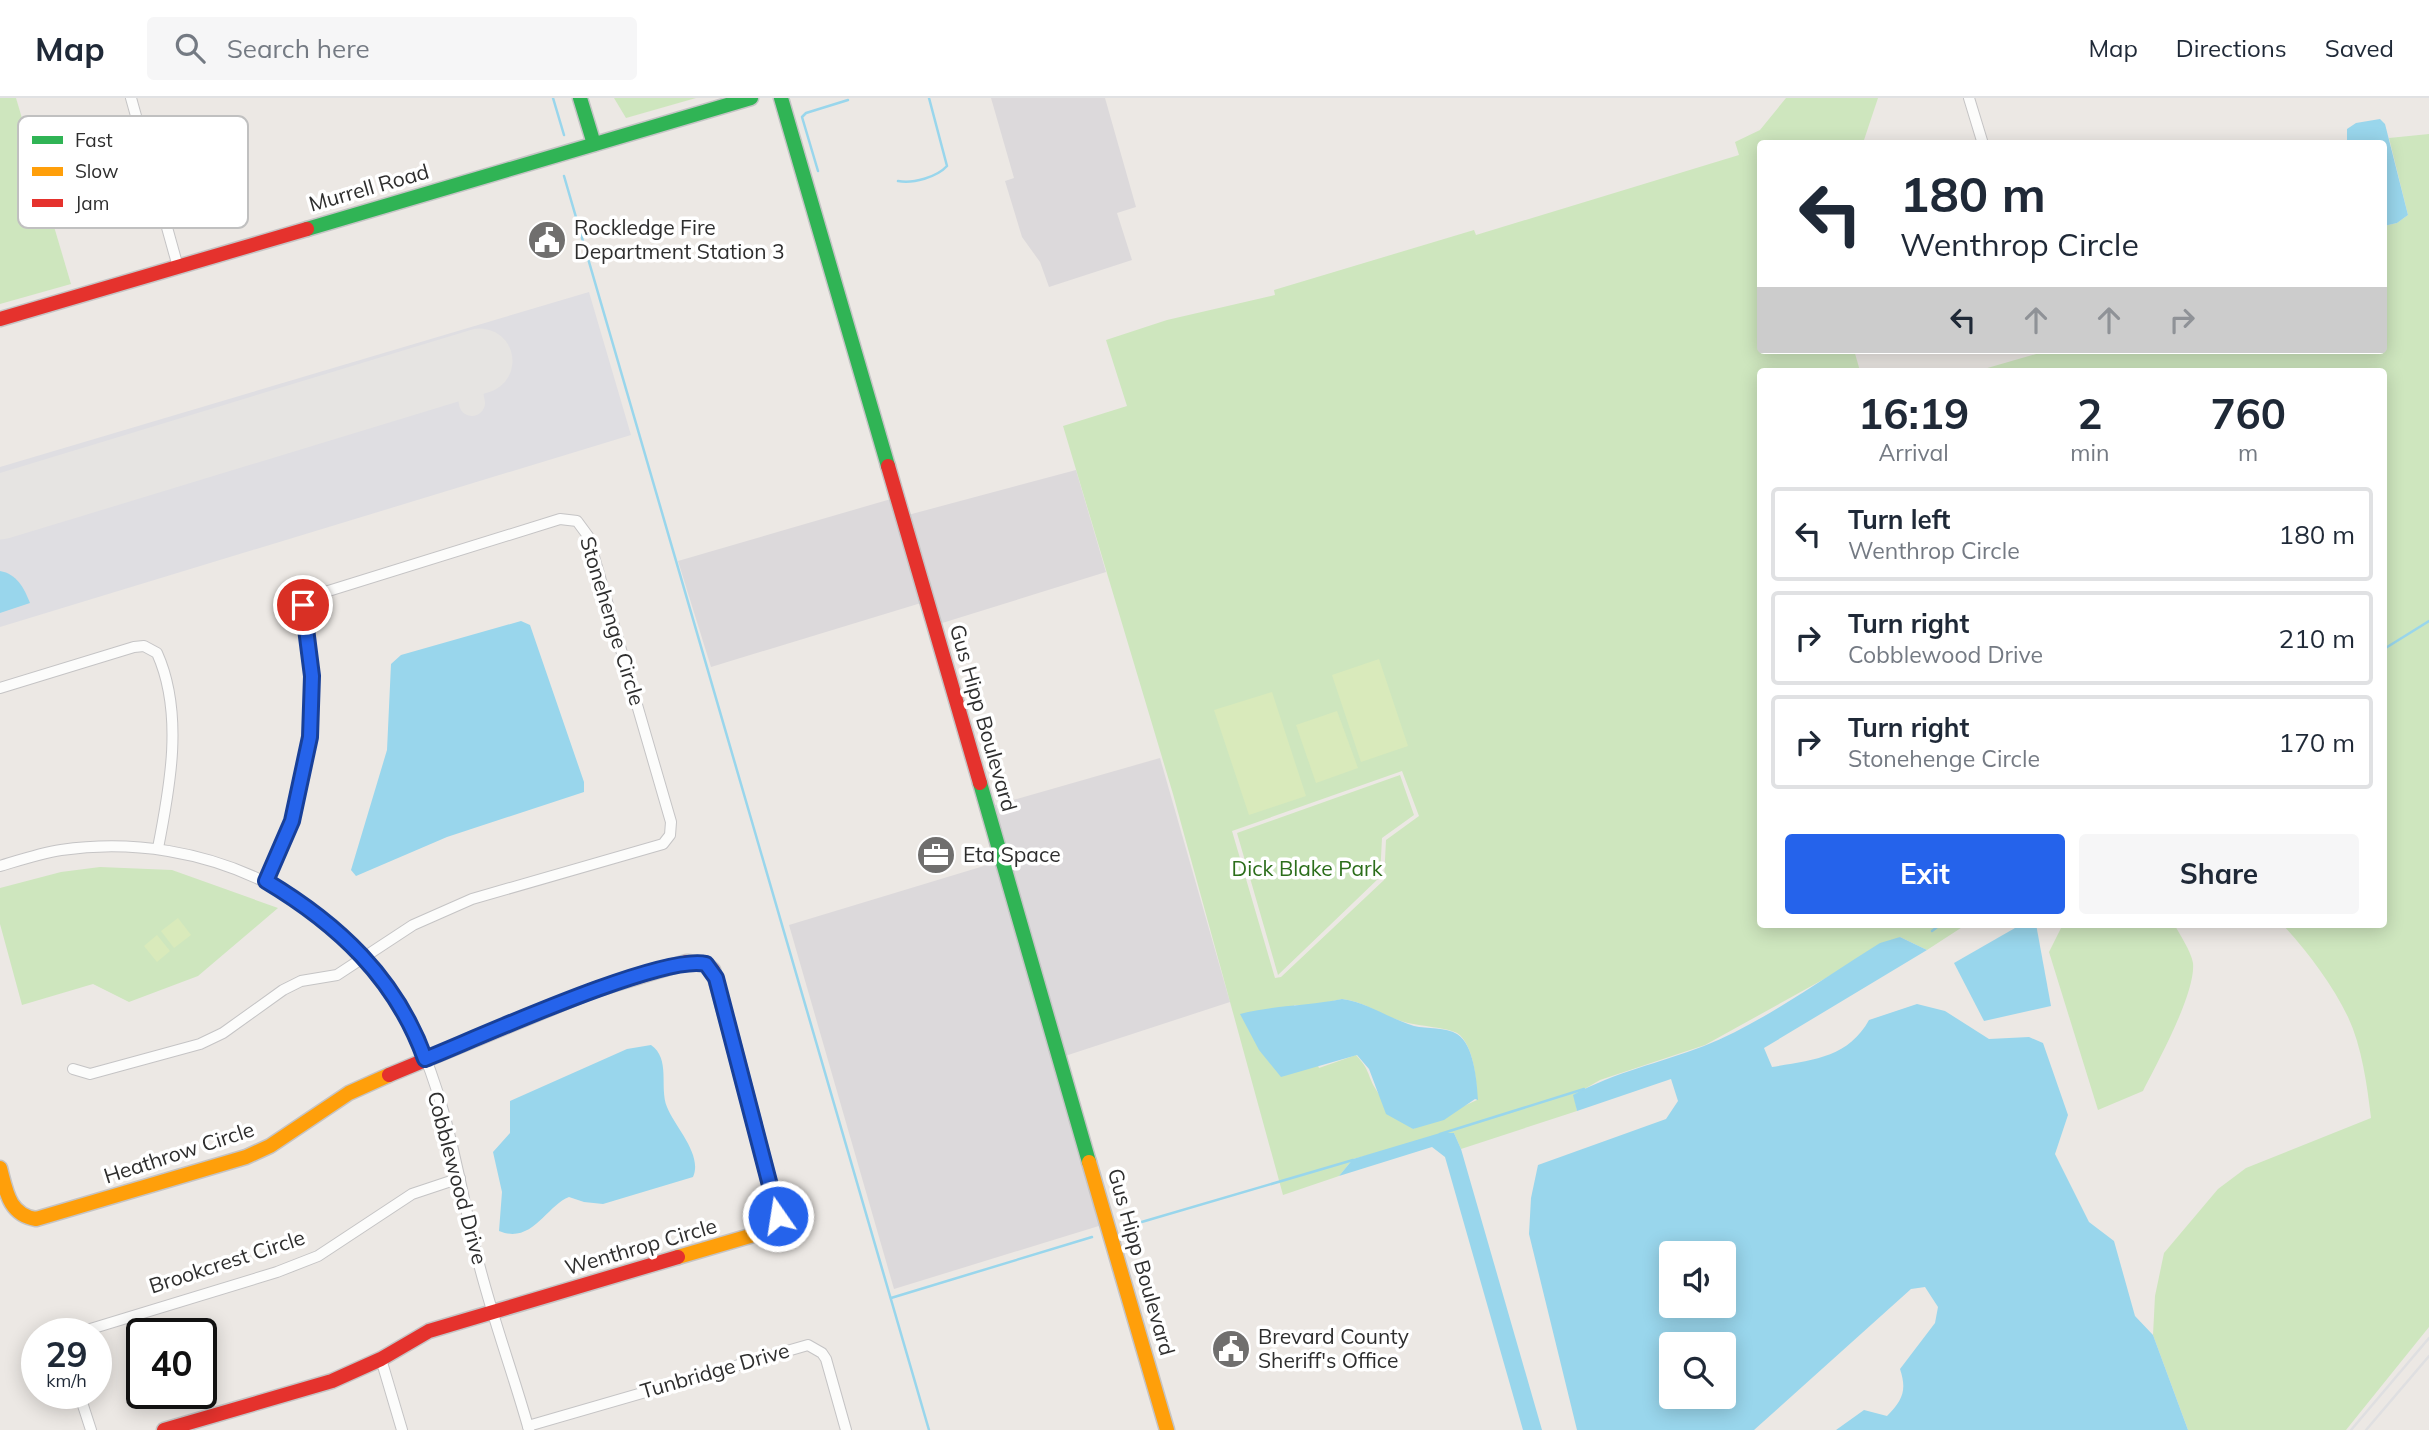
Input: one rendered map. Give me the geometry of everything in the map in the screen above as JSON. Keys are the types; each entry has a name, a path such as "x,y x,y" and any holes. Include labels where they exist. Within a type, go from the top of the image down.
{"street":[{"path":"131,98 136,116"},
{"path":"580,98 594,144"},
{"name":"Murrell Road","path":"0,319 751,98"},
{"name":"Gus Hipp Boulevard","path":"781,98 1167,1430"},
{"path":"1969,98 1982,140"},
{"path":"167,228 178,267"},
{"name":"Stonehenge Circle","path":"266,881 292,821 310,737 312,676 303,605 309,597 560,519 578,521 584,528 592,549 671,822 670,835 663,844 654,847 472,899 413,925 364,958"},
{"path":"0,688 134,647 144,646 157,653 167,690 172,747 169,793 158,848"},
{"name":"Cobblewood Drive","path":"0,866 62,850 158,848 194,854 266,881 334,927 364,958 405,1014 425,1059 460,1178 475,1249 529,1428"},
{"path":"73,1069 90,1074 200,1044 223,1033 284,990 302,981 337,975 364,958"},
{"name":"Wenthrop Circle","path":"425,1059 594,990 687,962 706,964 716,978 777,1207 774,1224 756,1236 493,1311"},
{"name":"Heathrow Circle","path":"0,1168 14,1211 21,1218 36,1219 259,1152 349,1093 425,1059"},
{"name":"Brookcrest Circle","path":"112,1322 277,1272 318,1256 412,1194 460,1178"},
{"path":"164,1430 332,1381 381,1359 429,1331 493,1311"},
{"name":"Tunbridge Drive","path":"529,1428 808,1345 822,1353 826,1359 846,1430"},
{"path":"381,1359 402,1430"},
{"path":"84,1409 91,1430"}],"shaded area":[{"path":"991,98 1105,98 1136,207 1117,213 1132,260 1049,287 1040,262 1022,237 1005,181 1014,178"},
{"path":"589,292 631,435 0,627 0,467"},
{"path":"1076,470 1106,572 939,624 908,515"},
{"path":"891,499 921,603 711,667 678,561"},
{"path":"1160,758 1230,1002 1065,1056 992,806"},
{"path":"997,862 1102,1225 894,1289 789,925"}],"green space":[{"path":"0,98 16,98 21,116 18,116 18,228 54,228 71,284 0,304"},
{"path":"614,98 696,98 626,118"},
{"path":"1786,98 1878,98 1864,140 1757,140 1757,354 1855,354 1859,368 1757,368 1757,928 1961,928 1927,950 1900,937 1705,1045 1600,1080 1574,1095 1577,1111 1461,1149 1454,1133 1353,1159 1339,1176 1283,1195 1173,794 1063,426 1127,406 1106,340 1167,320 1275,295 1274,290 1474,230 1476,235 1739,155 1735,142 1760,130","holes":["1402,771 1419,816 1386,840 1384,880 1281,977 1275,978 1232,831","1342,999 1359,1003 1404,1022 1457,1033 1463,1038 1471,1054 1477,1100 1413,1129 1383,1100 1356,1055 1319,1068 1294,1005 1309,1006"]},
{"path":"2429,134 2429,1327 2346,1430 2188,1430 2153,1335 2155,1296 2164,1253 2218,1189 2246,1168 2371,1118 2366,1079 2348,1017 2318,968 2286,928 2387,928 2387,368 1987,368 2036,354 2387,354 2387,225 2397,223 2408,215 2389,138"},
{"path":"1379,659 1408,746 1361,762 1332,675"},
{"path":"1272,692 1306,796 1249,815 1214,710"},
{"path":"1337,711 1358,768 1316,783 1296,725"},
{"name":"Dick Blake Park","path":"1400,775 1414,815 1382,838 1380,877 1278,975 1237,833"},
{"path":"100,867 172,870 278,908 198,976 129,1002 93,984 22,1005 0,924 0,888 61,872"},
{"path":"178,918 191,935 174,948 161,931"},
{"path":"2061,928 2176,928 2193,963 2192,976 2182,1009 2143,1091 2098,1110 2049,952"},
{"path":"157,935 170,951 157,962 144,946"}],"water":[{"path":"2380,119 2385,124 2408,215 2397,223 2387,225 2387,140 2347,140 2347,129 2356,123"},
{"path":"0,571 15,578 30,603 0,613"},
{"path":"521,621 530,625 584,782 584,792 447,837 356,876 351,870 387,750 391,664 401,655"},
{"path":"2015,928 2037,928 2051,1006 1984,1021 1954,963"},
{"path":"1900,937 1927,950 1764,1048 1772,1067 1815,1059 1840,1050 1860,1033 1869,1020 1917,1004 1945,1011 1989,1039 2029,1037 2043,1043 2068,1115 2055,1154 2089,1222 2114,1241 2135,1316 2153,1335 2188,1430 1836,1430 1864,1410 1887,1416 1897,1405 1903,1389 1900,1369 1935,1323 1938,1307 1925,1287 1911,1289 1754,1430 1577,1430 1529,1234 1531,1198 1538,1165 1666,1119 1678,1101 1671,1079 1577,1111 1573,1095 1605,1080 1704,1046 1772,1012 1880,943"},
{"path":"1342,999 1414,1026 1442,1029 1457,1034 1463,1039 1471,1055 1478,1100 1475,1099 1444,1120 1413,1129 1386,1114 1369,1069 1357,1055 1281,1077 1259,1050 1240,1014"},
{"path":"651,1045 663,1065 667,1107 691,1150 695,1168 693,1177 603,1204 569,1197 530,1229 511,1234 499,1231 502,1192 493,1152 510,1133 510,1101 627,1049"},
{"path":"1440,1133 1454,1133 1461,1149 1542,1430 1523,1430 1445,1157 1432,1147 1339,1176 1353,1159"}],"waterway":[{"path":"553,98 564,135"},
{"path":"898,181 924,179 947,166 929,98"},
{"path":"818,171 802,117 806,113 848,100"},
{"path":"564,176 929,1430"},
{"path":"2387,647 2429,621"},
{"path":"1932,931 1936,928"},
{"path":"1440,1134 1584,1089"},
{"path":"1128,1226 1353,1160"},
{"path":"891,1298 1092,1237"}],"taxiway":[{"path":"465,366 472,403"}],"runway":[{"path":"0,507 480,361"}],"railway":[{"path":"2351,1430 2429,1338"},
{"path":"2366,1430 2429,1356"}],"traffic: fast":[{"path":"580,98 594,144"},
{"path":"307,229 751,98"},
{"path":"781,98 888,466"},
{"path":"980,783 1089,1162"}],"traffic: slow":[{"path":"678,1257 767,1231 778,1216 732,1039"},
{"path":"0,1168 14,1207 27,1217 36,1219 246,1157 270,1146 349,1093 389,1075"},
{"path":"1089,1162 1167,1430"}],"traffic: jam":[{"path":"0,319 307,229"},
{"path":"888,466 980,783"},
{"path":"389,1075 594,990 687,962 706,964 713,970 732,1039"},
{"path":"164,1430 332,1381 381,1359 429,1331 678,1257"}],"place":[{"name":"Rockledge Fire Department Station 3","path":"547,240"},
{"name":"Eta Space","path":"936,855"},
{"name":"Brevard County Sheriff's Office","path":"1231,1349"}],"route":[{"path":"303,605 312,676 310,737 292,821 266,881 295,898 334,927 364,958 405,1014 425,1059 594,990 687,962 706,964 713,970 716,978 778,1216"}]}
